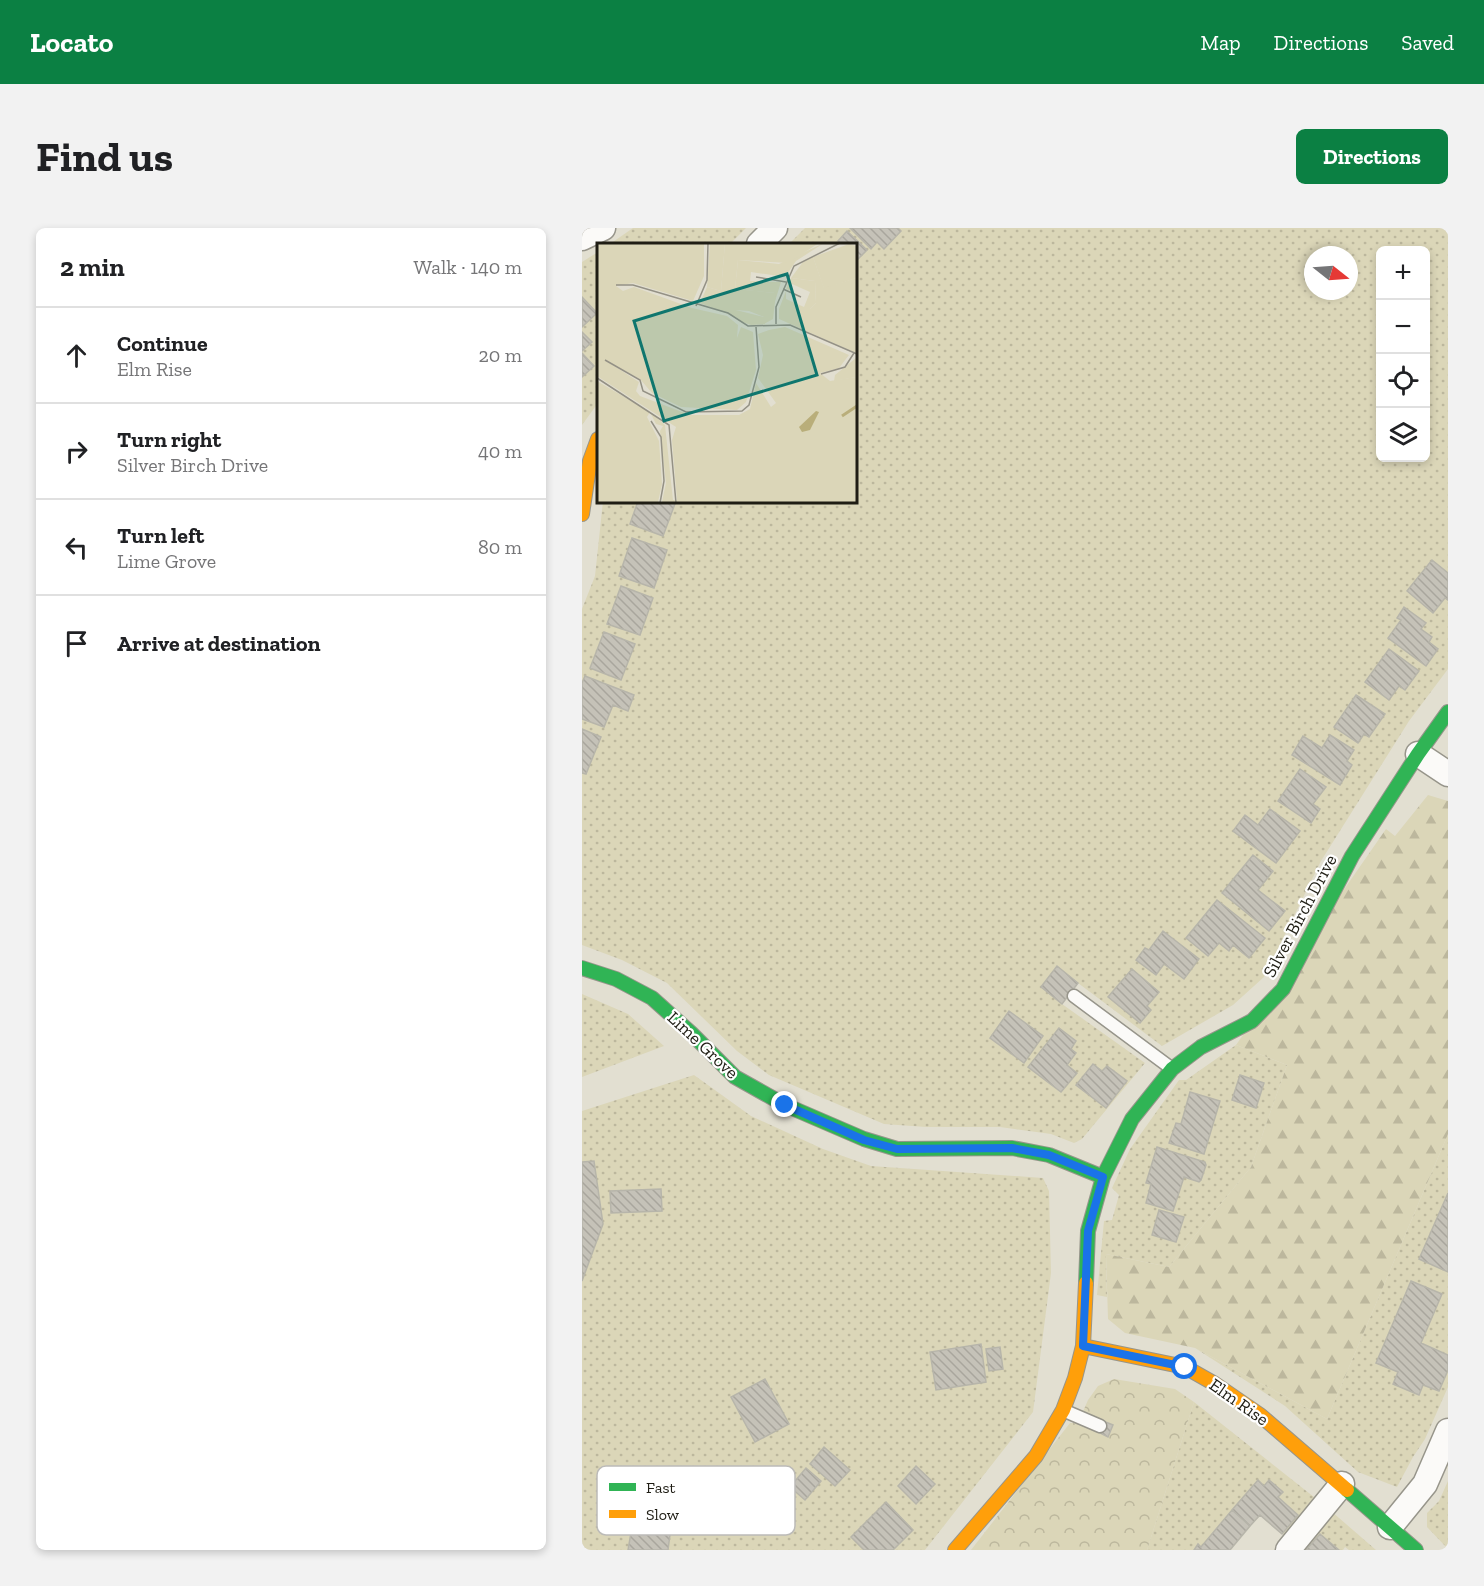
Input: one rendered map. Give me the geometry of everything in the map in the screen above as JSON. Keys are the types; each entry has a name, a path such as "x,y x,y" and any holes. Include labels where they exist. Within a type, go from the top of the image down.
{"street":[{"path":"582,238 603,228"},
{"path":"760,243 775,228"},
{"path":"582,514 590,461 597,442"},
{"name":"Silver Birch Drive","path":"955,1550 1036,1456 1063,1410 1083,1346 1088,1231 1103,1177 1132,1119 1172,1069 1201,1047 1252,1020 1283,989 1352,856 1448,712"},
{"path":"1418,754 1448,774"},
{"name":"Lime Grove","path":"582,968 616,979 652,998 735,1077 785,1105 864,1140 897,1149 1012,1148 1049,1155 1103,1177"},
{"name":"Elm Rise","path":"1083,1346 1185,1367 1215,1384 1260,1415 1416,1550"},
{"path":"1390,1527 1425,1484 1448,1431"},
{"path":"1288,1550 1342,1484"}],"lane":[{"path":"1074,996 1172,1069"},
{"path":"1063,1410 1100,1426"}],"green space":[{"path":"633,228 746,228 731,243 611,243"},
{"path":"805,228 1448,228 1448,669 1409,721 1321,861 1264,977 1233,1005 1162,1046 1078,983 1062,1004 1145,1063 1082,1139 1074,1143 1051,1134 1000,1127 926,1127 884,1124 769,1075 737,1051 667,983 622,960 582,945 582,609 595,576 603,502 856,502 856,243 790,243"},
{"path":"597,253 597,404 582,425 582,262"},
{"path":"1428,795 1448,801 1448,1134 1327,1419 1195,1348 1125,1333 1108,1319 1106,1254 1169,1267 1251,1167 1287,1065 1236,1045 1386,829 1395,836"},
{"path":"582,994 628,1014 664,1046 582,1077"},
{"path":"1236,1045 1287,1065 1251,1167 1169,1267 1106,1254 1107,1297 1097,1295 1104,1221 1112,1220 1119,1195 1112,1188 1130,1149 1179,1080 1186,1080"},
{"path":"694,1075 751,1116 823,1149 871,1166 1043,1178 1049,1191 1051,1273 1033,1412 925,1550 582,1550 582,1111"},
{"path":"1448,1134 1448,1387 1425,1439 1397,1487 1358,1472 1285,1406 1195,1348 1327,1419"},
{"path":"1114,1379 1175,1389 1194,1402 1147,1550 971,1550 1070,1423 1078,1423 1088,1400 1098,1386"},
{"path":"1194,1402 1319,1501 1288,1535 1282,1534 1298,1515 1278,1497 1283,1492 1269,1481 1264,1486 1258,1480 1201,1547 1198,1545 1194,1550 1147,1550"},
{"path":"1448,1481 1448,1549 1427,1527 1427,1513 1439,1501"},
{"path":"1331,1511 1376,1550 1349,1550 1345,1547 1343,1550 1303,1550"}],"building":[{"path":"850,228 898,228 901,231 884,249 877,242 871,249"},
{"path":"847,231 867,250 857,260 856,243 838,241"},
{"path":"582,297 597,313 582,327"},
{"path":"582,332 592,342 582,351"},
{"path":"582,353 594,366 582,377"},
{"path":"638,502 676,502 663,536 630,524"},
{"path":"632,538 667,550 654,588 619,576"},
{"path":"1432,560 1448,573 1448,600 1445,598 1433,613 1407,591"},
{"path":"621,586 653,598 640,635 607,624"},
{"path":"1404,607 1426,623 1421,629 1432,637 1429,642 1438,649 1426,666 1388,638 1401,620 1397,618"},
{"path":"604,632 635,644 621,680 590,668"},
{"path":"1389,649 1419,671 1405,690 1399,686 1389,700 1365,682"},
{"path":"585,676 634,695 628,711 613,705 604,727 582,719 582,683"},
{"path":"1356,695 1385,714 1369,737 1364,734 1358,743 1334,727"},
{"path":"582,729 601,737 586,774 582,773"},
{"path":"1330,735 1354,750 1347,761 1352,765 1340,785 1292,755 1303,736 1322,748"},
{"path":"1300,769 1326,787 1313,804 1320,809 1311,823 1278,801"},
{"path":"1270,809 1300,831 1276,863 1233,831 1245,815 1258,825"},
{"path":"1253,855 1273,871 1258,890 1285,911 1269,931 1222,893"},
{"path":"1217,900 1265,938 1249,958 1233,945 1229,951 1219,943 1208,956 1186,938"},
{"path":"1163,931 1199,959 1184,979 1164,964 1156,975 1136,960 1145,948 1149,950"},
{"path":"1057,966 1078,983 1062,1004 1041,987"},
{"path":"1132,969 1159,992 1147,1006 1151,1010 1140,1023 1108,997"},
{"path":"1009,1011 1043,1036 1024,1063 990,1038"},
{"path":"1059,1028 1076,1041 1071,1049 1076,1053 1067,1065 1077,1073 1061,1092 1028,1067"},
{"path":"1093,1064 1102,1071 1107,1066 1127,1081 1106,1108 1076,1085"},
{"path":"1240,1075 1264,1083 1256,1108 1232,1100"},
{"path":"1190,1092 1220,1101 1204,1154 1169,1143 1176,1123 1181,1124"},
{"path":"1157,1147 1205,1162 1206,1165 1199,1182 1184,1177 1173,1211 1146,1203 1151,1184 1146,1183"},
{"path":"594,1161 603,1224 582,1281 582,1162"},
{"path":"661,1189 662,1211 611,1213 610,1191"},
{"path":"1448,1193 1448,1272 1419,1259"},
{"path":"1159,1210 1184,1217 1176,1242 1152,1235"},
{"path":"1411,1281 1442,1294 1421,1343 1448,1355 1448,1370 1439,1391 1423,1385 1419,1395 1393,1384 1398,1372 1376,1363"},
{"path":"981,1344 986,1382 936,1390 930,1352"},
{"path":"1000,1347 1003,1369 989,1371 986,1349"},
{"path":"765,1379 789,1424 755,1442 731,1397"},
{"path":"1103,1421 1113,1425 1108,1437 1098,1432"},
{"path":"824,1447 850,1470 835,1486 810,1464"},
{"path":"916,1466 935,1484 916,1504 898,1486"},
{"path":"806,1468 821,1481 805,1500 795,1491 795,1481"},
{"path":"1258,1480 1264,1486 1269,1480 1283,1492 1278,1497 1298,1515 1282,1534 1260,1515 1250,1526 1232,1510"},
{"path":"886,1502 913,1530 893,1550 864,1550 851,1537"},
{"path":"1232,1510 1250,1526 1230,1550 1194,1550 1198,1544 1201,1547"},
{"path":"1320,1534 1339,1550 1306,1550"},
{"path":"631,1535 670,1535 668,1550 628,1550"}],"traffic: fast":[{"path":"1086,1283 1088,1231 1103,1177 1132,1119 1172,1069 1201,1047 1252,1021 1283,989 1352,856 1448,712"},
{"path":"582,968 616,979 652,998 735,1077 785,1105 864,1139 897,1149 1012,1148 1049,1155 1103,1177"},
{"path":"1347,1490 1416,1550"}],"traffic: slow":[{"path":"582,514 590,461 597,442"},
{"path":"955,1550 1036,1456 1063,1410 1075,1378 1083,1346 1086,1283"},
{"path":"1083,1346 1185,1367 1215,1384 1260,1415 1347,1490"}],"route":[{"path":"785,1105 864,1140 897,1149 1012,1148 1049,1155 1103,1177 1088,1231 1083,1346 1185,1367"}]}
